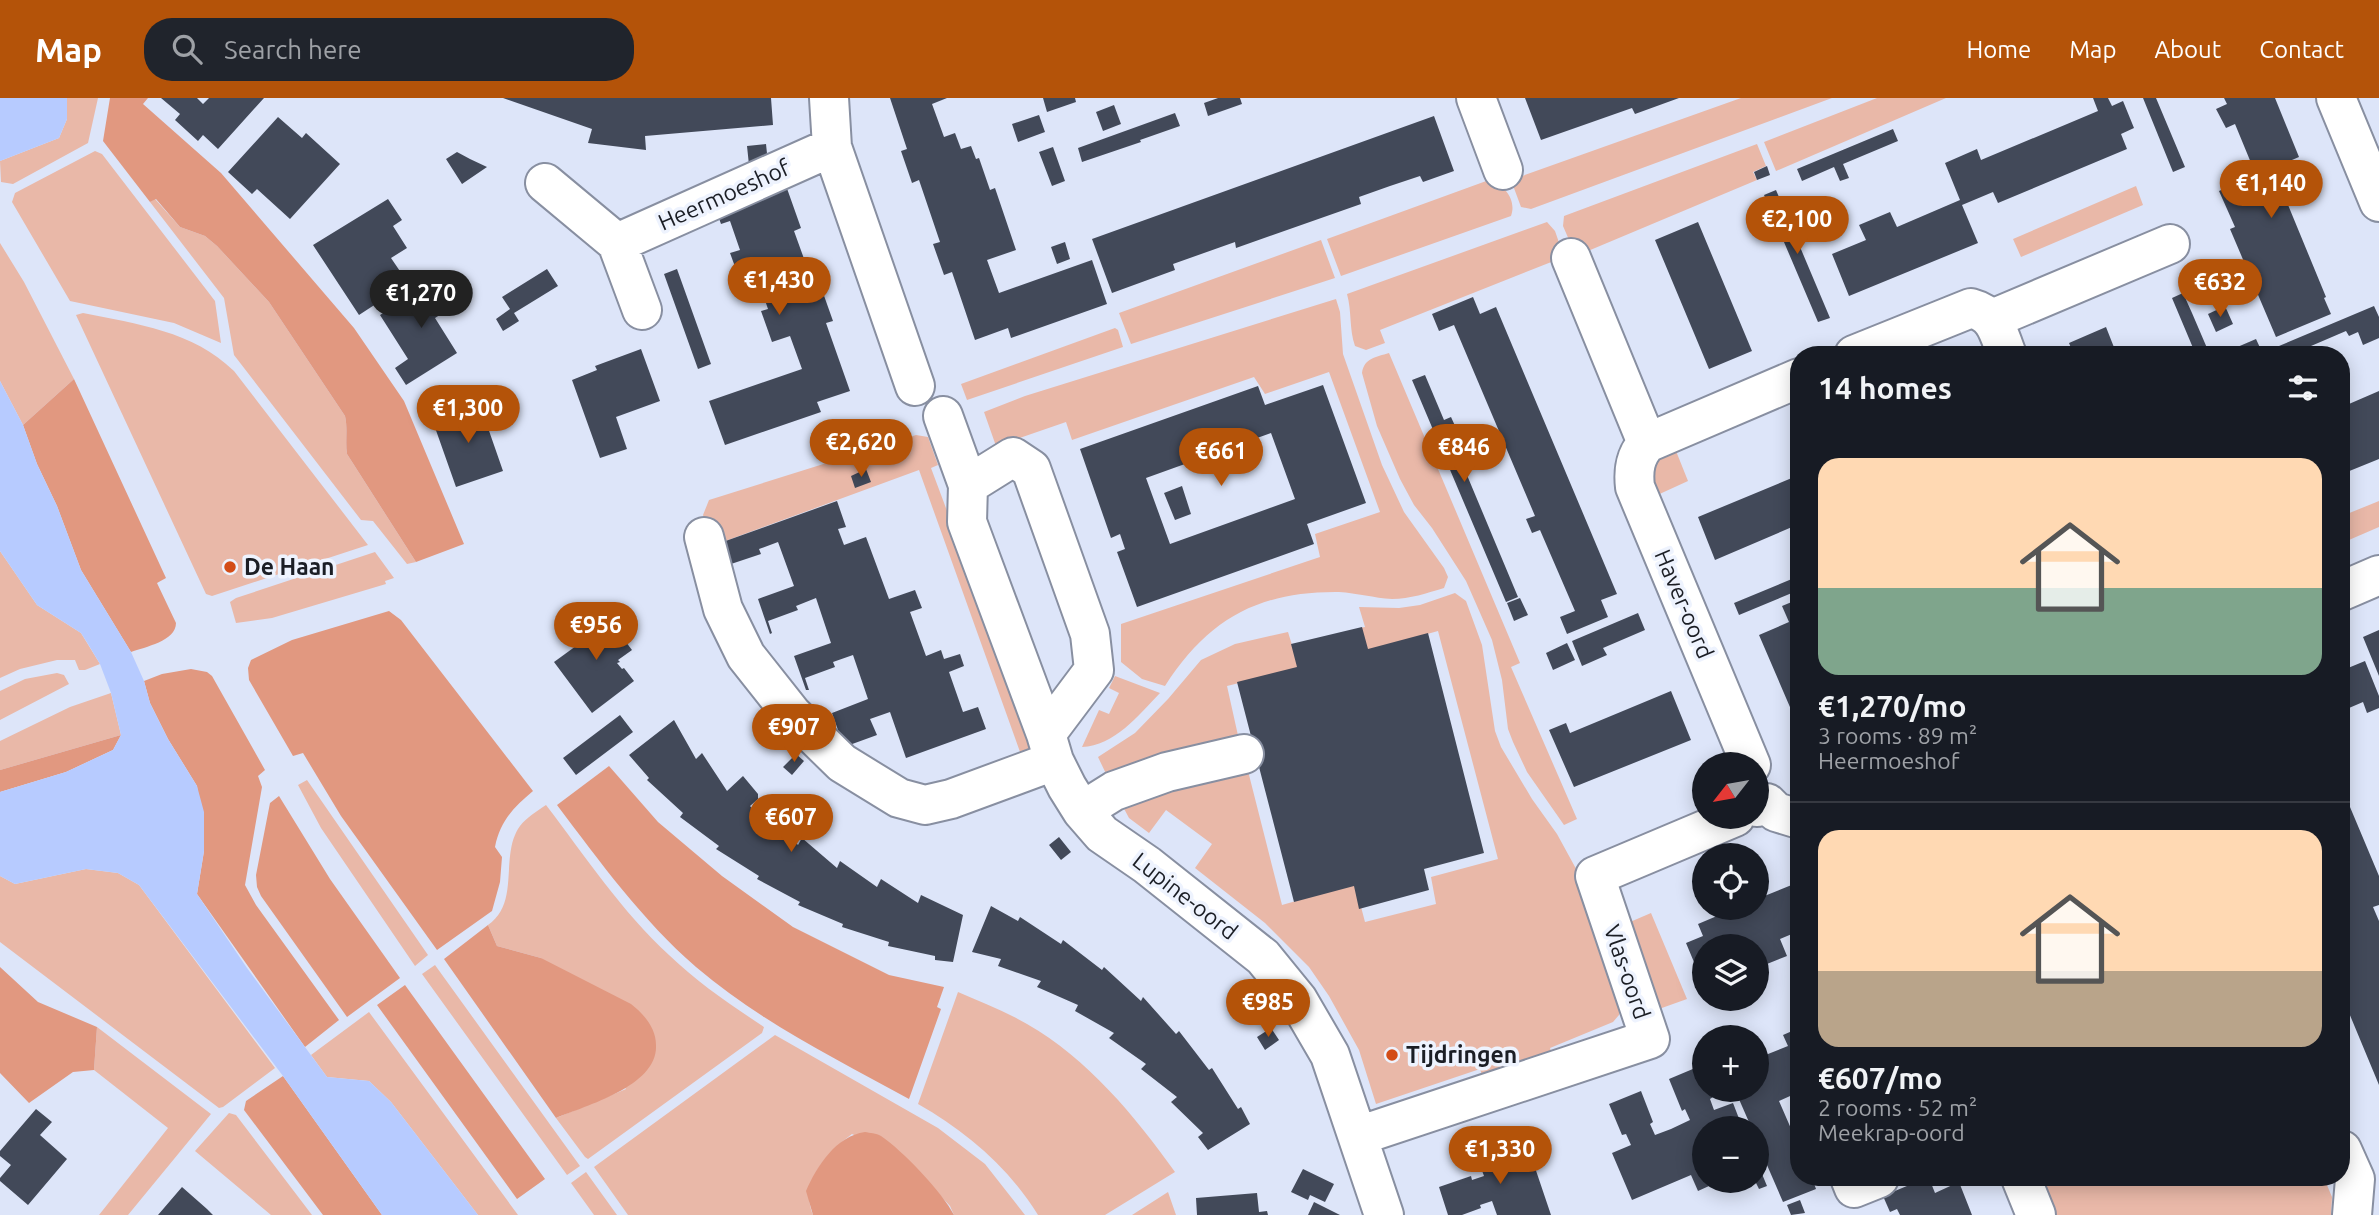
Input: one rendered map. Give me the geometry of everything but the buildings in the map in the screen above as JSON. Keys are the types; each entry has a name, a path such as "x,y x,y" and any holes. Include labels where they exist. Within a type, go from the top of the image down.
{"street":[{"path":"829,98 832,147 915,386"},
{"path":"1476,98 1503,170"},
{"path":"2336,98 2368,144 2379,202"},
{"name":"Heermoeshof","path":"617,243 832,147"},
{"path":"545,183 617,243 642,310"},
{"path":"1992,319 2170,244"},
{"path":"1571,258 1647,443 1790,382"},
{"path":"1876,346 1971,308 1992,319 2003,346"},
{"name":"Lupine-oord","path":"943,416 968,485 967,523 1050,748 1082,811 1102,834 1147,865 1263,957 1298,1000 1330,1055 1384,1215"},
{"name":"Haver-oord","path":"1647,443 1639,451 1636,462 1635,487 1746,752"},
{"path":"704,537 723,609 746,656 792,714 842,763 898,798 925,804 951,799 1050,748 1094,670 1090,634 1031,469 1013,457 968,485"},
{"path":"2350,588 2379,575"},
{"path":"1082,811 1114,791 1141,781 1167,772 1244,754"},
{"name":"Vlas-oord","path":"1358,1136 1650,1039 1595,876 1704,830"},
{"path":"2024,1186 2036,1215"}],"shaded area":[{"path":"67,98 98,98 88,143 13,184 1,182 0,161 59,138 67,119"},
{"path":"110,98 148,98 143,104 221,173 354,328 404,401 464,544 416,562 347,454 345,416 269,302 217,246 205,236 180,227 156,199 150,202 103,141"},
{"path":"1741,98 1832,98 1531,209 1521,207 1511,180"},
{"path":"1877,98 1946,98 1776,171 1764,142"},
{"path":"1757,144 1766,166 1753,172 1757,180 1576,256 1563,226 1564,216"},
{"path":"95,151 102,154 215,301 221,343 174,323 70,301 12,202 15,193"},
{"path":"1489,180 1500,185 1508,194 1512,204 1511,216 1341,276 1327,239"},
{"path":"2136,186 2143,205 2021,257 2013,239"},
{"path":"155,199 180,227 205,236 217,246 269,302 345,416 347,454 416,562 407,564 373,521 361,520 234,355 224,298 150,202"},
{"path":"1547,222 1555,231 1564,257 1380,330 1385,343 1366,350 1355,346 1347,294"},
{"path":"1321,240 1335,278 1131,344 1119,313"},
{"path":"0,243 24,282 74,379 23,425 0,381"},
{"path":"1336,299 1340,312 1343,354 1382,465 1404,512 1444,568 1448,577 1444,588 1399,599 1339,592 1310,593 1260,604 1238,614 1199,643 1165,686 1142,679 1121,662 1121,624 1320,557 1315,534 1380,512 1329,372 1265,394 1254,377 1072,440 1066,422 996,446 984,412 1025,396"},
{"path":"83,313 163,331 218,357 234,371 368,545 212,596 206,594 76,315"},
{"path":"1115,328 1123,347 967,400 961,384"},
{"path":"1389,353 1520,663 1511,667 1577,819 1564,825 1527,772 1513,742 1508,729 1502,680 1492,640 1466,581 1414,505 1377,426 1362,373 1368,361"},
{"path":"74,379 166,578 157,583 176,623 175,629 165,639 131,652 81,570 23,425"},
{"path":"916,435 928,437 938,465 931,468 1039,757 1024,763 919,470 720,543 714,543 703,515 709,500"},
{"path":"1674,446 1688,481 1653,497 1654,468"},
{"path":"2379,501 2379,527 2350,540 2350,513"},
{"path":"0,551 37,605 81,633 100,664 79,670 75,660 57,660 20,669 0,678"},
{"path":"375,552 394,578 385,581 386,584 272,618 236,623 230,602 236,598"},
{"path":"1455,593 1466,601 1482,645 1495,731 1501,747 1557,834 1580,876 1621,1005 1619,1015 1613,1022 1550,1048 1554,1060 1485,1084 1480,1069 1376,1104 1359,1050 1329,996 1309,967 1265,923 1195,868 1212,844 1166,810 1149,833 1129,818 1121,803 1247,767 1282,905 1355,884 1365,922 1436,904 1431,877 1498,859 1438,631 1366,651 1360,628 1365,627 1359,607 1399,608 1420,605"},
{"path":"389,611 401,620 533,791 509,815 497,838 495,847 502,857 500,882 492,911 437,950 341,816 303,753 293,756 249,680 248,668 251,660 292,640"},
{"path":"1288,632 1299,668 1227,686 1239,740 1110,782 1098,757 1135,733 1201,660 1235,644"},
{"path":"191,669 207,672 212,676 265,770 258,776 262,787 245,885 256,905 339,1020 305,1047 197,894 204,851 197,786 168,739 150,703 144,681 162,674"},
{"path":"57,673 64,675 69,684 0,720 0,691 25,679"},
{"path":"1115,676 1160,693 1115,735 1094,745 1082,747 1099,710 1109,714 1119,693 1109,688"},
{"path":"111,693 121,735 0,770 0,741 70,707"},
{"path":"121,735 113,750 66,772 0,792 0,770"},
{"path":"609,766 658,822 722,876 793,927 889,975 944,987 937,1007 941,1009 909,1099 799,1038 746,1005 696,967 658,930 606,869 557,805"},
{"path":"307,780 428,955 415,966 321,828 298,785"},
{"path":"279,796 330,879 400,978 347,1017 257,887 256,875 270,803"},
{"path":"546,805 635,921 703,984 764,1027 762,1033 588,1159 556,1118 626,1089 541,958 497,946 488,925 498,916 504,904 514,838 522,823"},
{"path":"86,869 118,873 139,885 275,1068 223,1107 219,1108 0,942 0,876 15,884"},
{"path":"1651,913 1687,999 1659,1009 1630,922"},
{"path":"488,925 497,946 541,958 636,1008 654,1033 656,1045 654,1059 646,1072 618,1092 556,1118 444,959"},
{"path":"435,965 580,1166 567,1175 422,974"},
{"path":"0,967 38,1002 97,1027 94,1070 73,1072 29,1103 0,1073"},
{"path":"405,985 545,1179 517,1199 377,1005"},
{"path":"958,992 1019,1019 1070,1054 1127,1110 1175,1172 1105,1215 1038,1215 1014,1182 985,1152 953,1126 918,1104"},
{"path":"369,1012 518,1215 478,1215 391,1102 369,1081 327,1077 311,1055"},
{"path":"97,1027 211,1114 128,1215 99,1215 168,1128 94,1070"},
{"path":"775,1035 938,1128 985,1164 1025,1215 954,1215 950,1206 910,1163 852,1134 833,1150 818,1169 810,1191 813,1215 628,1215 594,1167"},
{"path":"283,1076 382,1215 323,1215 244,1110 246,1101"},
{"path":"229,1113 236,1115 312,1215 271,1215 195,1151"},
{"path":"865,1132 881,1136 900,1151 932,1184 954,1215 813,1215 806,1191 816,1172 836,1146 845,1139"},
{"path":"586,1172 617,1215 594,1215 571,1183"},
{"path":"2042,1186 2327,1186 2332,1197 2331,1215 2046,1215"},
{"path":"1168,1192 1176,1215 1132,1215"}],"water":[{"path":"0,98 67,98 67,119 59,138 0,161"},
{"path":"0,381 23,425 81,570 131,652 150,703 197,786 204,812 204,851 197,894 327,1077 369,1081 391,1102 478,1215 382,1215 283,1076 139,885 118,873 86,869 15,884 0,876 0,792 66,772 113,750 121,735 111,693 100,664 81,633 37,605 0,551"}],"place":[{"name":"De Haan","path":"230,567"},
{"name":"Tijdringen","path":"1392,1055"}]}
